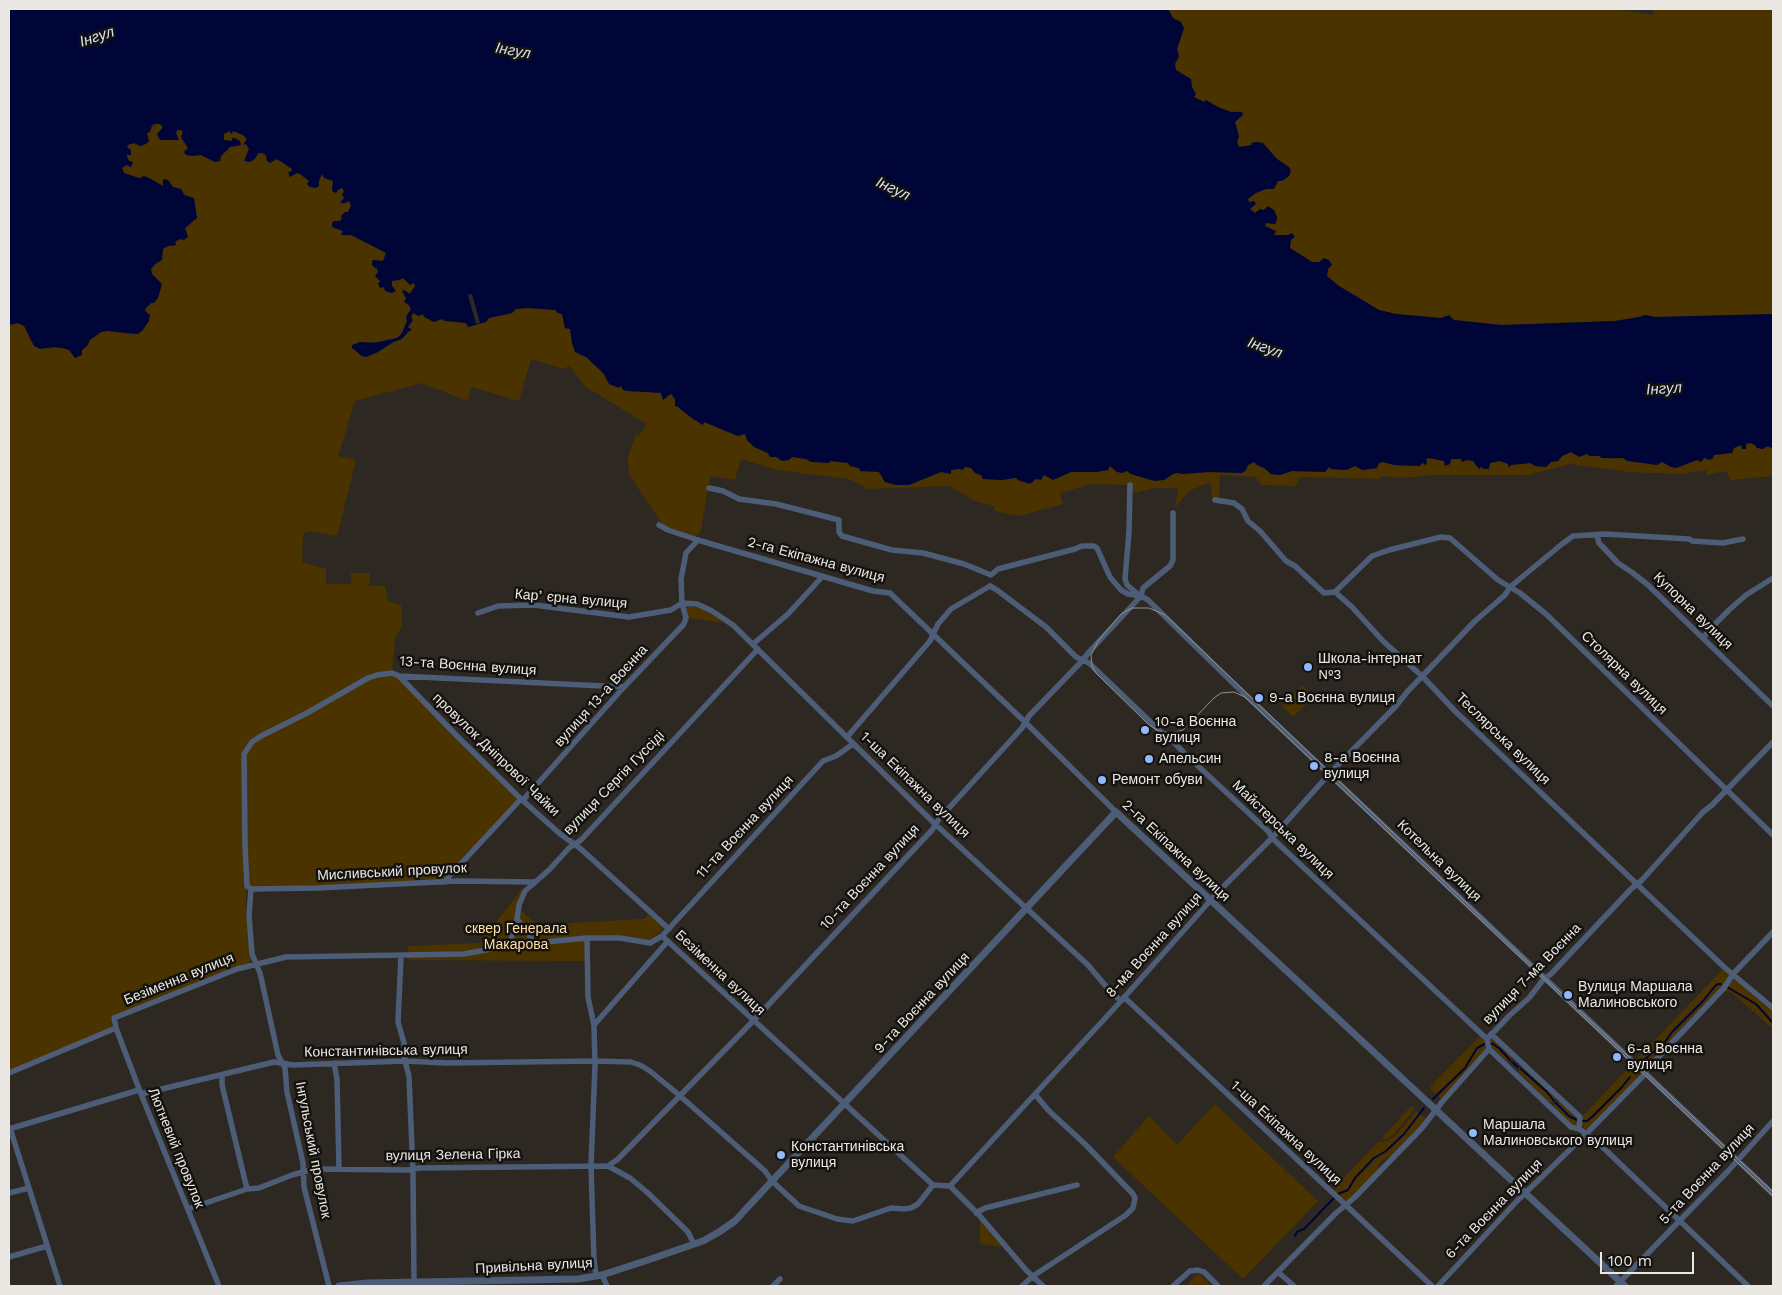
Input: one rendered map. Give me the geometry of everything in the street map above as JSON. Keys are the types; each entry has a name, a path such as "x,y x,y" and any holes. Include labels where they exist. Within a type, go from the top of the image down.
{"street":[{"path":"1130,485 1130,532 1125,579 1126,585 1140,596"},
{"path":"709,488 722,491 739,499 776,504 839,520 839,532 842,536 892,550 923,553 964,564 991,575 990,586 951,609 938,624 930,641 847,737"},
{"name":"Теслярська вулиця","path":"1215,500 1234,503 1242,509 1248,521 1260,531 1286,562 1294,566 1324,593 1335,592 1383,641 1423,677 1455,711 1637,884 1733,974 1773,1008"},
{"name":"10-та Воєнна вулиця","path":"608,1166 618,1159 753,1021 1022,728 1029,716 1083,660 1088,652 1140,596 1143,588 1167,570 1173,560 1173,513"},
{"name":"2-га Екіпажна вулиця","path":"660,524 668,530 698,540 822,577 873,591 890,593 1116,812 1525,1193 1621,1285"},
{"name":"8-ма Воєнна вулиця","path":"950,1186 1211,900 1272,838 1329,774 1396,706 1407,692 1475,621 1505,595 1510,587 1573,536 1597,535 1689,539 1692,541 1723,543 1743,538"},
{"name":"Купорна вулиця","path":"1597,535 1599,543 1618,564 1634,573 1648,585 1773,706"},
{"name":"Столярна вулиця","path":"1335,592 1372,556 1441,536 1450,538 1498,580 1520,593 1546,614 1773,834"},
{"path":"682,603 681,579 686,553 698,540"},
{"name":"Котельна вулиця","path":"991,575 998,569 1075,550 1082,546 1094,546 1097,548 1110,576 1121,590 1148,600 1544,979 1773,1194"},
{"name":"вулиця Сергія Гуссіді","path":"513,945 511,933 525,891 581,840 756,646 822,577"},
{"path":"1703,638 1735,604 1773,578"},
{"name":"Майстерська вулиця","path":"990,586 1046,627 1076,657 1089,663 1161,732 1170,738 1264,828 1272,838 1580,1117 1579,1129"},
{"name":"Карʼєрна вулиця","path":"478,613 498,606 534,605 630,617 672,610 682,603"},
{"name":"1-ша Екіпажна вулиця","path":"682,603 697,604 712,610 733,625 935,824 1088,965 1110,991 1122,999 1432,1286"},
{"name":"вулиця 13-а Воєнна","path":"444,882 684,624 686,618 682,603"},
{"name":"13-та Воєнна вулиця","path":"244,754 252,742 261,736 307,713 368,678 392,673 399,676 624,687"},
{"name":"провулок Дніпрової Чайки","path":"399,676 456,736 522,799 669,929"},
{"name":"вулиця 7-ма Воєнна","path":"1489,1049 1489,1036 1529,998 1544,979 1551,974 1637,884 1703,812 1773,742"},
{"name":"11-та Воєнна вулиця","path":"662,936 823,761 836,756 853,744"},
{"name":"Інгульський провулок","path":"244,754 247,886 251,889 249,915 252,954 257,965 281,1062 285,1068 287,1092 303,1163 304,1187 329,1286"},
{"name":"9-та Воєнна вулиця","path":"745,1210 1116,812"},
{"name":"Мисливський провулок","path":"251,889 458,881 534,882"},
{"path":"517,919 535,943"},
{"name":"6-та Воєнна вулиця","path":"1438,1286 1525,1193 1645,1073 1773,932"},
{"name":"Безіменна вулиця","path":"114,1018 237,969 286,957 464,954 513,945 587,938 620,938 650,942 662,936 933,1184"},
{"path":"587,938 588,997 594,1025 595,1061 591,1166 599,1275 607,1286"},
{"path":"594,1025 668,941"},
{"path":"401,956 398,1022 404,1043 405,1061 409,1076 414,1282"},
{"name":"Лютневий провулок","path":"114,1018 140,1092 219,1286"},
{"path":"9,1073 116,1028"},
{"path":"1264,1286 1422,1128 1489,1049 1571,1127 1579,1129 1592,1137 1748,1286"},
{"name":"Константинівська вулиця","path":"9,1128 140,1092 274,1062 293,1065 405,1061 447,1063 620,1061 640,1065 680,1095 765,1171 772,1181"},
{"path":"334,1063 337,1079 339,1169"},
{"path":"222,1074 222,1086 247,1189"},
{"path":"1022,1286 1033,1276 1126,1215 1133,1208 1135,1198 1086,1145 1048,1110 1035,1094"},
{"name":"5-та Воєнна вулиця","path":"1621,1285 1773,1121"},
{"path":"9,1128 60,1286"},
{"name":"вулиця Зелена Гірка","path":"188,1209 314,1169 608,1166 630,1178 648,1192 688,1232 694,1244"},
{"path":"772,1181 799,1206 853,1222 891,1208 911,1208 918,1204 933,1184 950,1186 1043,1286"},
{"path":"976,1213 985,1208 1077,1185"},
{"path":"9,1194 29,1188"},
{"name":"Привільна вулиця","path":"339,1286 368,1283 578,1279 599,1275 694,1244 719,1232 735,1221 745,1210"},
{"path":"9,1257 47,1246"},
{"path":"1173,1286 1190,1271 1198,1270 1204,1272 1218,1286"},
{"path":"1278,1272 1294,1286"},
{"path":"774,1286 780,1279"}],"green space":[{"path":"1168,9 1612,9 1653,15 1654,9 1773,9 1773,314 1655,317 1645,315 1615,321 1502,325 1454,320 1445,316 1441,318 1396,314 1379,310 1339,286 1327,276 1328,269 1319,262 1312,262 1290,248 1288,235 1274,235 1275,231 1265,226 1266,223 1275,224 1264,210 1255,213 1250,209 1247,200 1278,180 1282,181 1289,176 1289,167 1277,159 1263,143 1256,142 1252,143 1252,145 1240,147 1237,142 1239,136 1235,122 1239,119 1238,111 1231,112 1206,100 1204,102 1194,97 1196,94 1192,87 1191,79 1176,70 1175,64 1179,56 1177,49 1184,28 1180,22 1173,18"},
{"path":"155,124 160,124 163,128 160,140 179,140 176,133 177,130 181,130 183,132 182,140 188,148 184,152 192,156 201,155 215,162 230,147 241,145 224,140 224,134 233,131 243,135 247,140 246,144 249,149 244,161 262,153 268,158 281,161 292,171 309,181 319,181 322,174 333,181 332,191 342,188 351,205 348,213 340,221 334,221 335,229 343,231 341,234 344,236 351,235 387,253 383,261 373,260 378,272 378,278 383,287 395,291 392,281 403,278 410,285 414,283 415,286 406,298 405,303 411,309 406,317 407,320 402,333 397,338 386,339 382,342 360,342 366,357 406,335 410,329 408,327 413,313 423,314 434,322 442,319 466,323 468,327 486,322 489,318 512,313 516,309 555,310 558,313 562,313 565,328 570,329 572,343 581,356 586,357 604,374 622,387 634,392 671,394 682,411 703,424 704,422 738,436 745,434 747,440 764,452 776,457 848,463 850,466 879,472 885,482 909,485 941,472 965,467 971,468 975,473 981,475 983,479 1002,480 1016,477 1027,483 1044,475 1054,479 1071,472 1108,470 1110,466 1148,480 1164,480 1178,473 1242,473 1248,465 1255,462 1271,474 1280,475 1292,471 1306,472 1329,467 1331,469 1346,470 1355,466 1362,470 1376,468 1379,463 1383,462 1410,466 1429,458 1444,461 1444,463 1451,459 1462,459 1462,462 1466,460 1474,461 1475,465 1481,467 1500,461 1511,465 1531,463 1542,467 1551,462 1558,461 1562,456 1571,452 1583,456 1586,454 1610,459 1623,458 1657,465 1662,462 1682,467 1683,464 1714,455 1732,453 1734,448 1750,443 1765,447 1773,443 1773,476 1730,480 1727,471 1707,475 1706,470 1681,474 1630,472 1569,464 1529,475 1431,475 1401,478 1380,476 1379,479 1300,477 1296,486 1261,485 1256,477 1220,475 1219,499 1212,499 1211,484 1205,484 1189,491 1175,508 1178,488 1154,488 1128,493 1128,485 1091,484 1060,493 1063,504 1019,516 995,511 994,506 975,501 949,486 868,489 849,479 777,470 741,459 735,480 710,476 701,530 695,536 664,525 630,476 628,457 636,434 639,436 647,424 586,387 569,365 564,369 531,359 519,401 471,387 468,401 421,383 355,401 338,456 356,460 337,536 308,531 303,534 302,562 326,569 326,584 351,584 351,573 370,573 369,586 385,586 388,601 401,605 402,626 395,638 392,673 517,798 516,802 448,876 438,881 246,888 246,911 252,960 111,1017 113,1023 110,1029 9,1072 9,325 18,323 25,326 47,349 54,347 69,350 82,350 90,340 101,332 107,331 133,335 142,331 149,321 145,309 151,303 151,269 158,262 163,249 176,245 175,242 180,239 185,228 188,197 181,189 164,186 149,178 139,178 124,173 122,168 133,162 129,161 127,157 127,155 131,155 127,147 128,144 148,137 147,133"},
{"path":"688,607 704,609 725,623 689,618 687,617 686,609"},
{"path":"1302,685 1313,696 1293,717 1282,706"},
{"name":"сквер Генерала Макарова","path":"522,889 527,896 522,902 521,910 536,925 644,919 649,914 663,926 661,931 648,940 586,935 586,961 409,960 408,946 480,943"},
{"path":"1722,970 1730,975 1712,999 1643,1068 1637,1062 1637,1059"},
{"path":"1733,980 1737,980 1773,1011 1773,1029 1730,991 1723,991"},
{"path":"1482,1036 1486,1040 1485,1051 1444,1098 1441,1099 1430,1089 1431,1086"},
{"path":"1495,1039 1512,1058 1508,1062 1490,1046 1490,1040"},
{"path":"1523,1067 1556,1098 1553,1102 1549,1102 1518,1072"},
{"path":"1629,1067 1633,1067 1639,1073 1639,1077 1588,1129 1585,1129 1581,1124 1583,1116"},
{"path":"1557,1101 1562,1103 1578,1118 1577,1126 1572,1125 1555,1108 1554,1105"},
{"path":"1215,1104 1318,1201 1243,1279 1113,1157 1149,1116 1177,1145"},
{"path":"1411,1106 1415,1109 1394,1134 1387,1139 1381,1139"},
{"path":"1416,1111 1426,1119 1394,1156 1387,1157 1381,1162 1378,1165 1379,1169 1349,1200 1344,1201 1335,1193 1336,1186 1378,1142 1388,1141 1396,1135"},
{"path":"980,1219 1003,1247 982,1244 980,1242"},
{"path":"1198,1273 1212,1286 1186,1286"}],"water":[{"name":"Інгул","path":"9,9 1168,9 1173,18 1181,22 1184,28 1177,49 1179,56 1175,64 1176,70 1191,79 1192,87 1196,94 1194,97 1204,102 1206,100 1231,112 1242,112 1243,115 1235,122 1239,136 1237,142 1239,147 1252,145 1251,143 1256,142 1263,143 1291,171 1289,176 1282,181 1278,181 1274,189 1266,189 1248,199 1249,202 1254,201 1256,204 1250,209 1255,213 1260,209 1264,210 1268,206 1274,210 1277,217 1276,223 1266,223 1265,226 1276,231 1274,235 1288,235 1292,233 1295,237 1291,240 1290,248 1312,262 1319,262 1324,258 1329,260 1332,265 1328,269 1327,276 1339,286 1379,310 1396,314 1441,318 1449,315 1454,320 1502,325 1615,321 1645,315 1655,317 1773,314 1773,447 1757,448 1750,443 1746,444 1746,449 1742,449 1741,445 1734,448 1732,453 1714,455 1710,460 1704,458 1701,462 1697,460 1676,468 1662,462 1657,465 1627,461 1623,458 1601,458 1600,456 1586,454 1579,457 1571,452 1562,456 1558,461 1551,462 1546,467 1535,466 1530,463 1511,465 1509,468 1508,464 1500,461 1490,463 1489,469 1481,467 1479,469 1473,461 1467,460 1462,462 1461,459 1451,459 1450,464 1445,466 1444,461 1429,458 1426,459 1427,463 1425,465 1423,463 1419,466 1394,465 1383,462 1379,463 1377,468 1362,470 1355,466 1346,470 1331,469 1329,467 1325,472 1292,471 1280,475 1271,474 1254,462 1248,465 1242,473 1178,473 1164,480 1155,481 1127,471 1117,472 1110,466 1108,470 1096,472 1071,472 1053,480 1044,475 1041,480 1036,479 1030,484 1016,478 1002,480 983,479 981,475 975,473 971,468 965,467 963,470 951,470 951,474 941,472 909,485 896,485 885,482 879,472 860,471 859,468 850,466 848,463 830,461 829,463 811,462 806,459 792,457 789,460 782,461 776,457 770,457 768,453 754,447 747,440 745,434 738,436 704,422 703,425 693,419 675,406 675,399 671,394 663,400 661,393 628,391 623,390 621,386 619,388 609,384 600,370 586,357 575,352 570,329 565,328 562,314 555,310 516,309 512,313 489,318 486,322 468,327 466,323 442,319 434,322 424,317 423,314 419,316 413,313 411,317 413,320 408,327 412,330 402,339 393,342 378,352 366,357 362,356 352,348 352,345 360,342 374,343 393,339 402,333 407,321 406,317 411,309 404,302 406,298 402,291 404,290 410,294 415,286 414,283 410,285 403,278 392,281 392,286 396,291 392,293 385,291 384,287 380,288 378,284 380,281 375,276 378,272 377,268 372,265 372,262 373,260 383,261 386,253 351,235 341,235 343,231 332,227 332,223 340,221 341,216 348,212 351,205 349,201 340,203 344,198 342,188 336,193 332,191 333,181 324,178 322,174 319,186 316,188 310,187 307,184 309,181 300,174 297,173 290,177 288,172 292,171 292,169 277,159 270,163 266,160 265,154 262,153 258,153 255,159 250,162 244,161 249,149 246,144 243,145 247,139 233,131 232,134 229,131 224,134 224,140 232,141 232,138 235,138 240,141 241,145 230,147 221,156 220,161 215,162 201,155 186,155 184,152 188,148 181,137 183,132 177,130 176,133 179,140 160,140 157,134 163,127 160,124 152,125 150,132 147,133 149,141 146,144 140,146 134,143 128,145 127,147 131,150 131,155 127,155 127,157 129,161 133,162 131,167 126,165 122,168 124,173 139,178 144,176 163,186 163,179 168,180 173,187 181,189 184,195 194,198 197,218 185,228 188,237 175,242 176,245 163,249 162,260 151,269 152,274 162,284 158,298 145,309 150,315 149,321 142,331 138,334 101,332 90,340 82,350 82,355 75,358 69,350 63,348 40,349 34,346 24,326 18,323 9,325"}],"pier":[{"path":"472,294 480,323 476,324 468,295"}],"waterway":[{"path":"1645,1059 1665,1042 1715,986 1721,984"},
{"path":"1727,987 1756,1004 1773,1023"},
{"path":"1489,1043 1500,1049 1510,1060"},
{"path":"1433,1099 1465,1068 1477,1048 1485,1044"},
{"path":"1512,1062 1518,1067"},
{"path":"1521,1069 1547,1092 1554,1101"},
{"path":"1581,1121 1587,1121 1593,1116 1630,1077"},
{"path":"1556,1103 1569,1116 1579,1121"},
{"path":"1338,1194 1348,1190 1355,1178 1374,1158 1386,1151 1404,1134 1424,1108"},
{"path":"1295,1236 1334,1198"}],"tram line":[{"path":"1773,1192 1545,978 1165,615 1149,608 1132,608 1121,614 1098,641 1091,655 1092,666 1096,673 1149,725 1159,731 1171,733 1183,730 1221,693 1234,692 1245,697 1773,1196"}],"place":[{"name":"Школа-інтернат №3","path":"1308,667"},
{"name":"9-а Воєнна вулиця","path":"1259,698"},
{"name":"10-а Воєнна вулиця","path":"1145,730"},
{"name":"Апельсин","path":"1149,759"},
{"name":"8-а Воєнна вулиця","path":"1314,766"},
{"name":"Ремонт обуви","path":"1102,780"},
{"name":"Вулиця Маршала Малиновського","path":"1568,995"},
{"name":"6-а Воєнна вулиця","path":"1617,1057"},
{"name":"Маршала Малиновського вулиця","path":"1473,1133"},
{"name":"Константинівська вулиця","path":"781,1155"}]}
